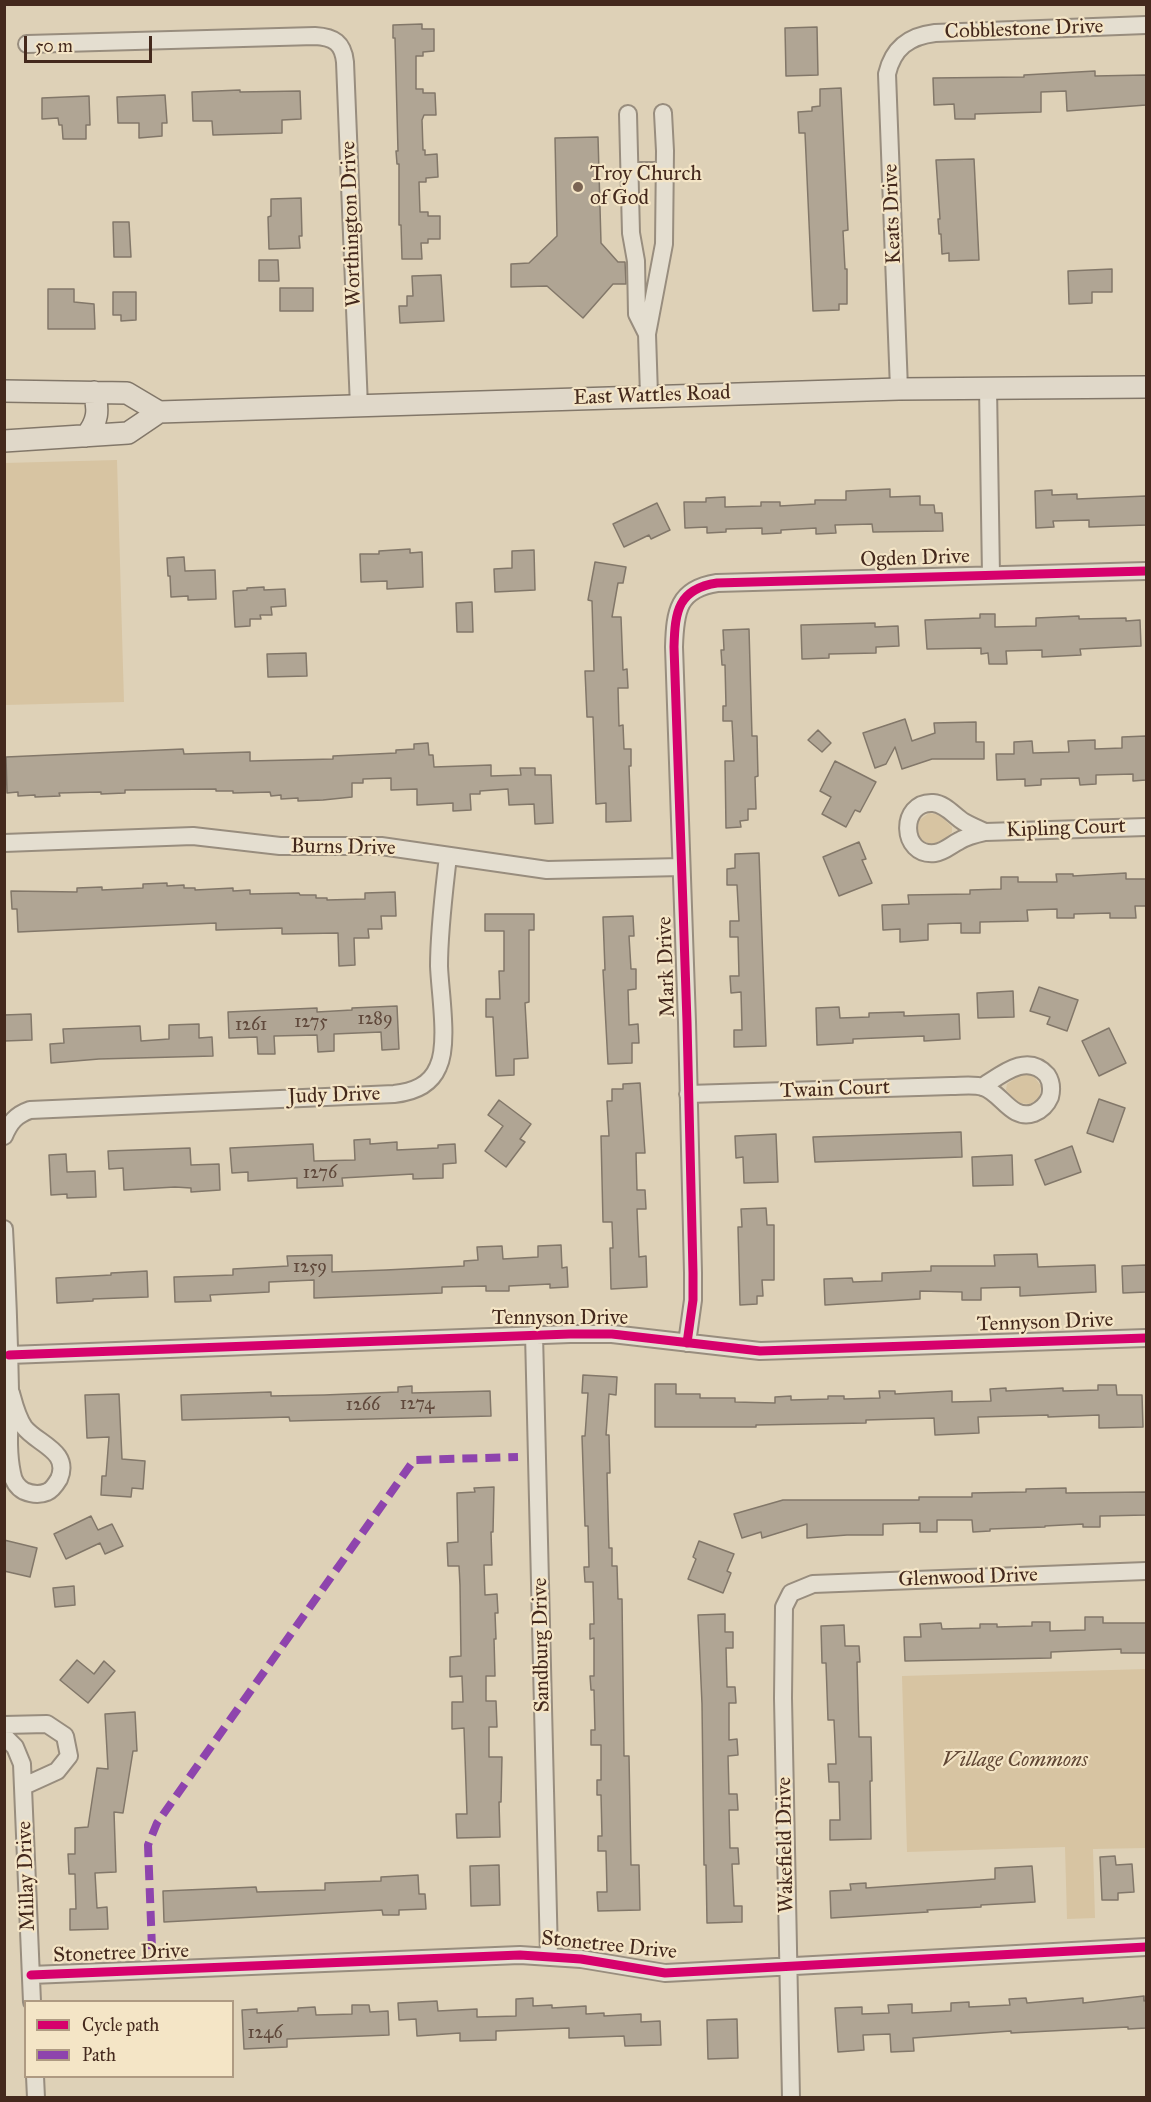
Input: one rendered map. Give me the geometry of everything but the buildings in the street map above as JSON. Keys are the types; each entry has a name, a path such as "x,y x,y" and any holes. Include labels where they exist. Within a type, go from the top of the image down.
{"main road":[{"name":"East Wattles Road","path":"159,412 359,407 649,395 988,387 1146,387"},
{"path":"4,391 127,393 159,412 128,433 4,441"},
{"path":"86,436 93,428 98,412 94,392"}],"street":[{"name":"Cobblestone Drive","path":"903,44 913,38 935,33 1146,25"},
{"name":"Worthington Drive","path":"27,44 315,36 324,36 339,42 343,49 345,62 359,407"},
{"name":"Keats Drive","path":"899,389 887,74 890,63 903,44"},
{"path":"649,395 647,334 664,244 663,113"},
{"path":"628,114 631,234 636,261 637,314 647,334"},
{"path":"630,171 665,171"},
{"path":"988,387 991,575"},
{"name":"Ogden Drive","path":"687,594 695,588 717,583 1146,571"},
{"name":"Mark Drive","path":"687,594 679,606 674,631 693,1300 687,1342"},
{"name":"Kipling Court","path":"985,832 1146,827"},
{"name":"Burns Drive","path":"4,843 193,836 280,846 381,846 547,870 681,867"},
{"name":"Judy Drive","path":"8,1129 19,1114 45,1108 394,1094 420,1088 435,1074 442,1057 440,951 448,856"},
{"name":"Twain Court","path":"688,1094 982,1087"},
{"path":"4,1229 10,1393 8,1427 12,1474 15,1482 26,1491 33,1494 47,1492 52,1489 61,1472 60,1460 52,1449 29,1433 23,1425 10,1393"},
{"name":"Tennyson Drive","path":"9,1355 534,1334 612,1334 760,1351 1146,1338"},
{"name":"Sandburg Drive","path":"534,1334 549,1956"},
{"name":"Glenwood Drive","path":"791,1593 813,1584 1146,1571"},
{"name":"Wakefield Drive","path":"791,1593 784,1607 783,1626 791,2097"},
{"path":"4,1725 47,1724 64,1736 69,1756 57,1772 24,1786"},
{"name":"Millay Drive","path":"10,1741 22,1764 24,1786 32,2000"},
{"name":"Stonetree Drive","path":"31,1975 520,1955 580,1959 665,1973 1146,1947"},
{"path":"35,2078 36,2097"}],"green space":[{"path":"117,460 124,702 5,705 5,463"},
{"path":"929,813 940,815 952,827 952,832 947,837 931,844 921,838 917,832 918,821"},
{"path":"1024,1073 1033,1075 1041,1086 1039,1098 1030,1104 1018,1103 1006,1090 1007,1084"},
{"name":"Village Commons","path":"1146,1669 1146,1848 1093,1849 1095,1918 1067,1919 1065,1847 907,1852 902,1676"}],"marked path":[{"path":"152,1949 148,1845 157,1823 414,1460 518,1457"}],"cycle path":[{"path":"687,1343 693,1300 693,1273 674,647 676,623 681,604 694,590 717,583 1146,571"},
{"path":"9,1355 570,1334 612,1334 760,1351 1146,1338"},
{"path":"31,1975 520,1955 581,1959 665,1973 1146,1947"}],"place":[{"name":"Troy Church of God","path":"578,187"}]}
